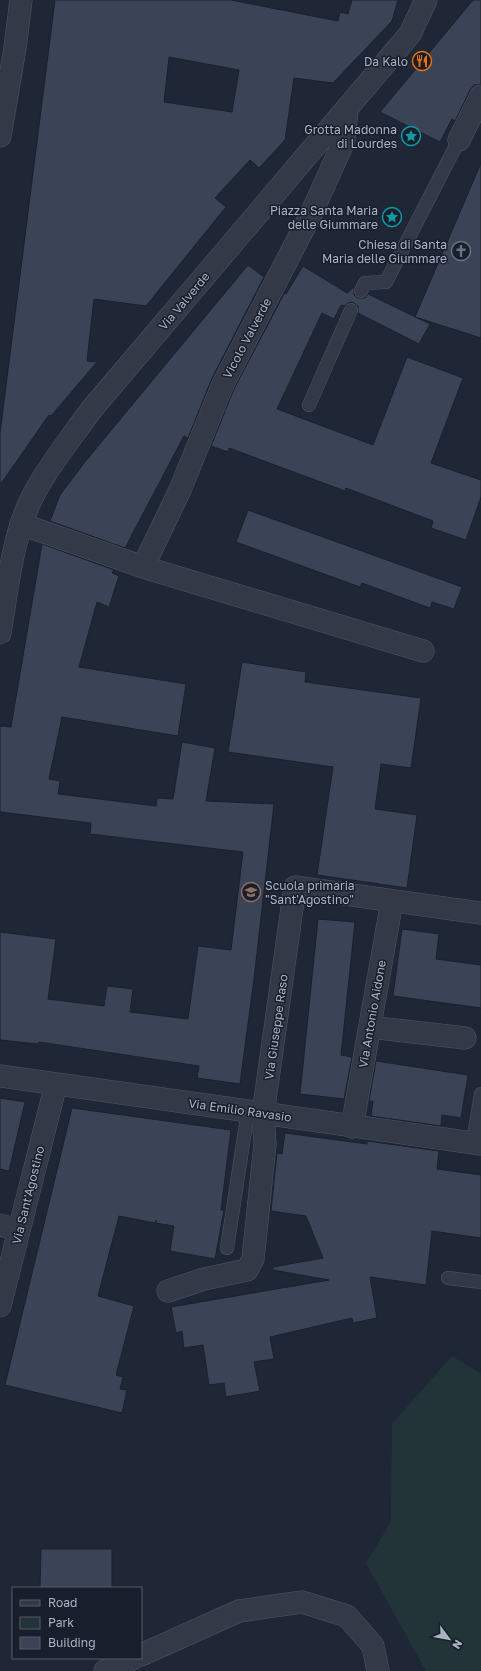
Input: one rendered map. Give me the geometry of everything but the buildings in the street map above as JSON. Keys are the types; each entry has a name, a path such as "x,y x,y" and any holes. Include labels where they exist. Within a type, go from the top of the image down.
{"street":[{"path":"0,136 15,48 21,0"},
{"name":"Via Valverde","path":"0,633 21,524 38,487 59,454 91,410 410,34 426,0"},
{"path":"460,140 481,96"},
{"name":"Vicolo Valverde","path":"143,567 180,490 223,384 297,242 344,141 347,109"},
{"path":"21,524 143,567 423,651"},
{"name":"Via Giuseppe Raso","path":"168,1291 204,1279 247,1270 253,1259 266,1144 256,1112 295,887 481,913"},
{"name":"Via Antonio Aidone","path":"352,1127 392,901"},
{"path":"370,1027 465,1038"},
{"name":"Via Emilio Ravasio","path":"0,1076 477,1144"},
{"name":"Via Sant'Agostino","path":"0,1306 9,1228 56,1084"},
{"path":"142,1655 239,1611 302,1602 347,1616 373,1646 378,1671"},
{"path":"105,1671 132,1659"}],"lane":[{"path":"361,291 365,283 386,282 460,140"},
{"path":"309,405 351,310"},
{"path":"477,1144 481,1094"},
{"path":"227,1248 256,1112"},
{"path":"448,1278 481,1282"}],"green space":[{"path":"452,1356 481,1374 481,1671 426,1671 366,1563 391,1522 392,1424"}],"place":[{"name":"Da Kalo","path":"422,61"},
{"name":"Grotta Madonna di Lourdes","path":"411,136"},
{"name":"Piazza Santa Maria delle Giummare","path":"392,217"},
{"name":"Chiesa di Santa Maria delle Giummare","path":"461,251"},
{"name":"Scuola primaria \"Sant'Agostino\"","path":"251,892"}]}
